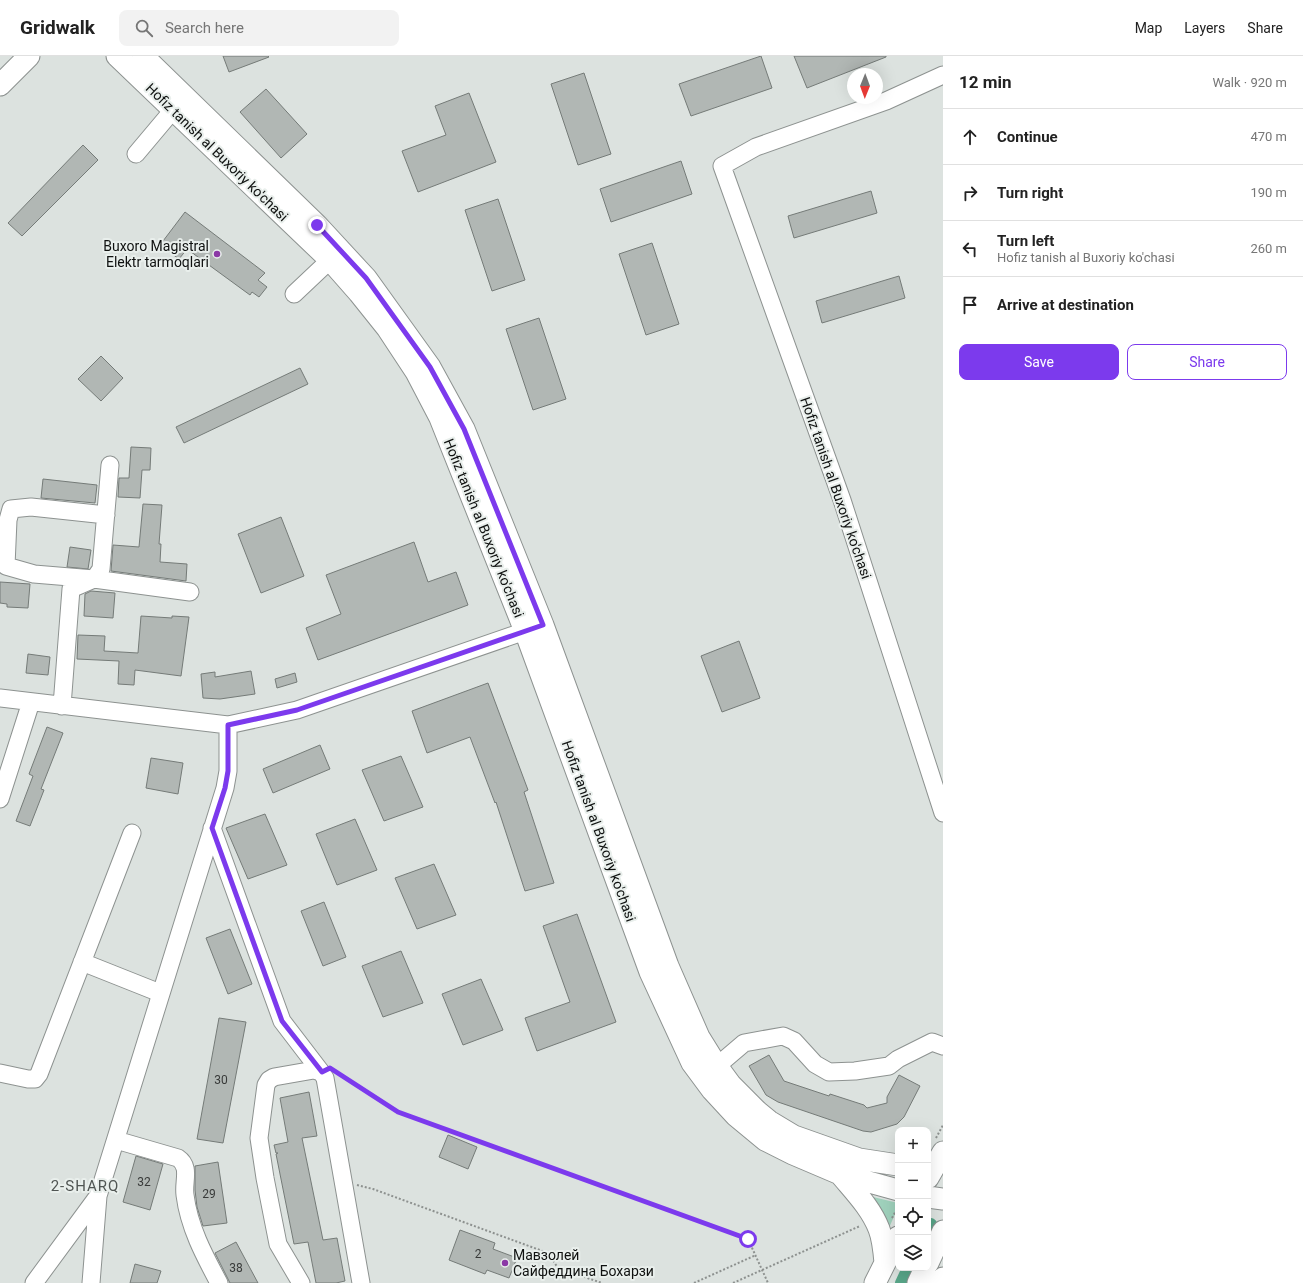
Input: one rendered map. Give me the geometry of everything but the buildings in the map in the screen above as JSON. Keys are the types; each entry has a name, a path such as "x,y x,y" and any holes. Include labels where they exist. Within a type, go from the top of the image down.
{"main road":[{"path":"0,67 11,56"},
{"path":"0,85 29,56"},
{"name":"Hofiz tanish al Buxoriy ko'chasi","path":"117,56 330,260 387,328 416,372 440,418 534,628 668,966 699,1038 717,1066 731,1085 758,1112 769,1121 794,1136 858,1159 895,1165"},
{"name":"Hofiz tanish al Buxoriy ko'chasi","path":"143,56 317,225 366,278 430,367 464,429 534,628 650,972 692,1063 712,1090 736,1116 765,1140 840,1174 895,1189"},
{"path":"840,1174 865,1204 874,1220 882,1240 885,1263"},
{"path":"931,1197 943,1199"},
{"path":"931,1257 943,1231"},
{"path":"875,1283 895,1243"},
{"path":"918,1283 924,1271"},
{"path":"938,1283 943,1278"}],"street":[{"name":"Hofiz tanish al Buxoriy ko'chasi","path":"943,75 886,101 756,147 722,166 842,500 943,813"},
{"path":"136,154 173,110"},
{"path":"294,294 330,260"},
{"path":"62,706 71,589 94,579 102,569 110,465"},
{"path":"106,515 30,507 12,509 8,520 6,566 34,574 94,579 190,592"},
{"path":"0,698 228,725 297,710 534,628"},
{"path":"0,799 31,702"},
{"path":"91,1283 98,1196 225,788 228,771 228,725"},
{"path":"212,828 282,1021 322,1072 325,1078 361,1283"},
{"path":"0,1073 28,1079 35,1079 39,1074 132,832"},
{"path":"82,962 160,993"},
{"path":"717,1066 744,1043 783,1036 794,1041 816,1064 829,1072 855,1071 889,1066 898,1059 932,1042 943,1046"},
{"path":"301,1283 278,1244 264,1178 259,1138 266,1085 269,1080 274,1077 314,1070 322,1072"},
{"path":"116,1140 178,1158 184,1162 186,1168 184,1193 188,1218 200,1248 219,1283"},
{"path":"34,1283 98,1196"}],"path":[{"path":"322,1072 330,1068 398,1112 748,1239 768,1283"},
{"path":"343,1184 353,1184 373,1189 548,1253 558,1268 602,1283"},
{"path":"733,1283 874,1220"},
{"path":"694,1283 756,1255"}],"green space":[{"path":"869,1196 895,1202 895,1214 886,1235"}],"waterway":[{"path":"901,1283 907,1271"}],"place":[{"name":"Buxoro Magistral Elektr tarmoqlari","path":"217,254"},
{"name":"Мавзолей Сайфеддина Бохарзи","path":"505,1263"}],"district":[{"name":"2-SHARQ","path":"85,1186"}],"route":[{"path":"317,225 366,278 430,367 464,429 543,625 297,710 228,725 228,771 225,788 212,828 282,1021 322,1072 330,1068 398,1112 748,1239"}]}
